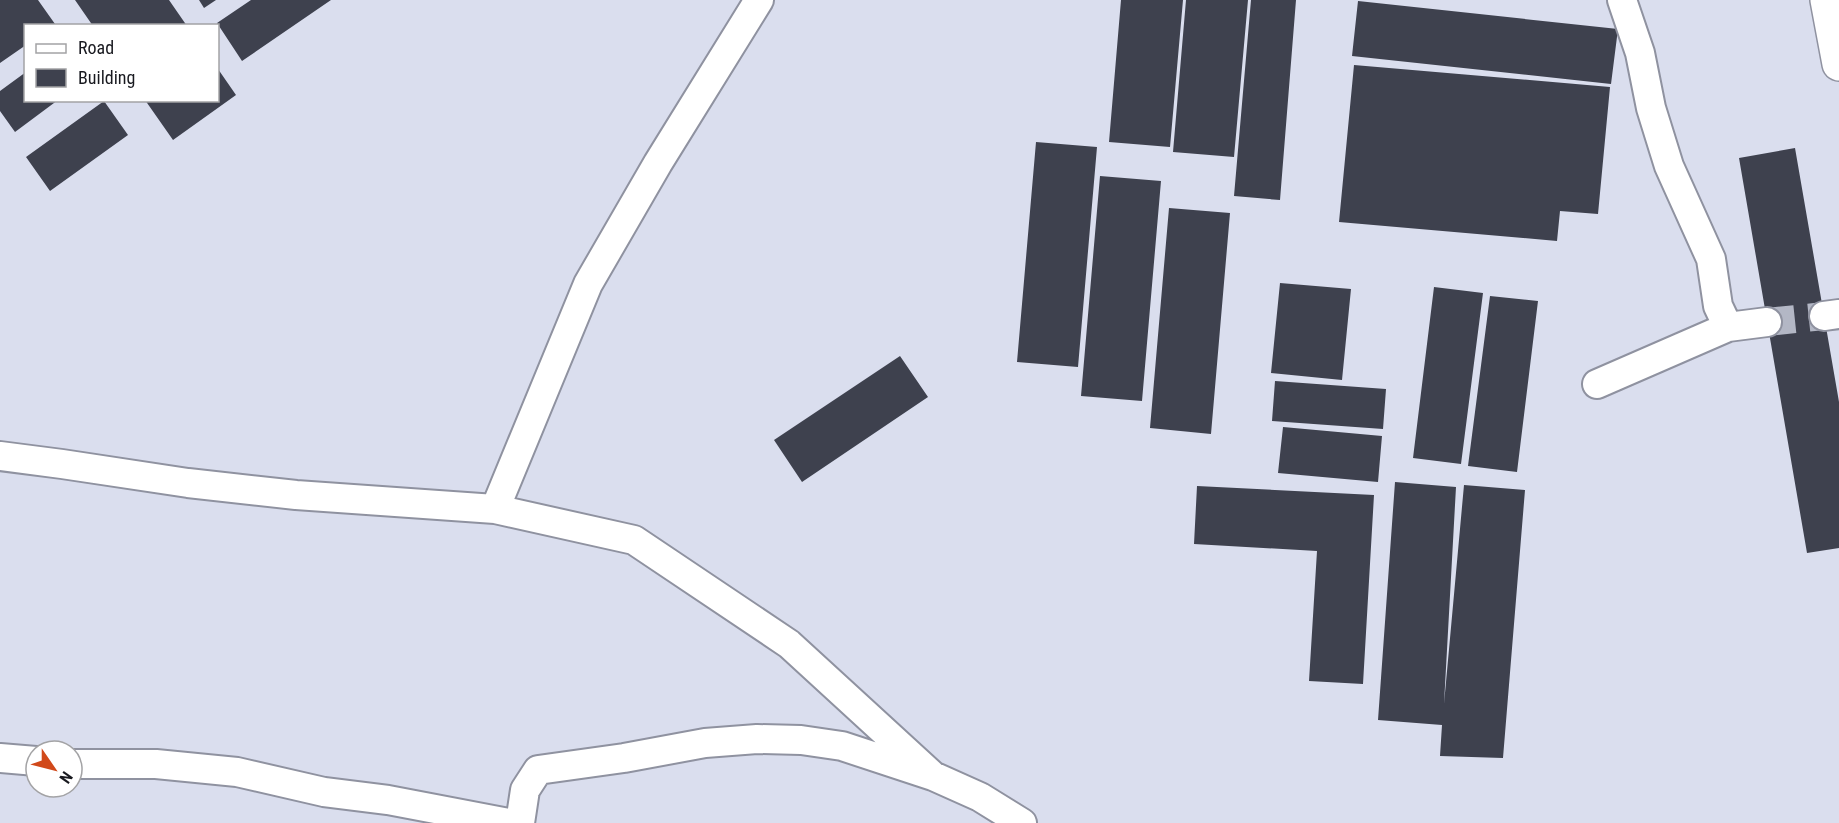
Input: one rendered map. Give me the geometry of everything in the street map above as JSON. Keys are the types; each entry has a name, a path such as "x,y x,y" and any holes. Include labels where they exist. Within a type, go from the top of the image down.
{"highway":[{"path":"1827,0 1839,63"}],"street":[{"path":"495,509 588,284 658,163 759,0"},
{"path":"1622,0 1640,53 1651,108 1669,166 1711,259 1718,306 1728,327"},
{"path":"1597,384 1728,327 1767,322"},
{"path":"0,456 188,483 296,495 495,509 634,540 789,644 933,776"},
{"path":"520,823 525,790 538,770 624,758 705,743 757,739 801,740 842,746 933,776 980,797 1022,823"},
{"path":"0,758 24,760"},
{"path":"84,764 156,764 237,772 324,792 388,800 509,823"}],"building":[{"path":"0,0 38,0 55,24 24,24 24,46 0,63"},
{"path":"75,0 169,0 186,24 92,24"},
{"path":"199,0 216,0 204,8"},
{"path":"251,0 331,0 242,61 217,23"},
{"path":"1121,0 1183,0 1170,147 1109,142"},
{"path":"1186,0 1248,0 1234,157 1173,152"},
{"path":"1251,0 1296,0 1280,200 1234,196"},
{"path":"1358,1 1618,29 1611,84 1352,56"},
{"path":"1354,65 1610,87 1598,214 1560,211 1557,241 1339,222"},
{"path":"219,70 236,95 173,140 146,102 219,102"},
{"path":"24,73 24,102 55,102 15,132 0,111 0,91"},
{"path":"103,102 128,135 50,191 26,157"},
{"path":"1036,142 1097,147 1078,367 1017,362"},
{"path":"1795,148 1839,402 1839,548 1807,553 1739,158"},
{"path":"1100,176 1161,181 1142,401 1081,396"},
{"path":"1169,208 1230,213 1211,434 1150,428"},
{"path":"1280,283 1351,289 1342,380 1271,373"},
{"path":"1434,287 1483,293 1461,464 1413,458"},
{"path":"1490,296 1538,301 1517,472 1468,466"},
{"path":"900,356 928,397 802,482 774,440"},
{"path":"1275,381 1386,389 1383,429 1272,421"},
{"path":"1283,427 1382,436 1378,482 1278,473"},
{"path":"1395,482 1456,487 1444,704 1464,485 1525,490 1503,758 1440,756 1442,725 1378,720"},
{"path":"1197,486 1374,495 1363,684 1309,681 1317,551 1194,544"}],"tunnel":[{"path":"1767,322 1824,316"}]}
